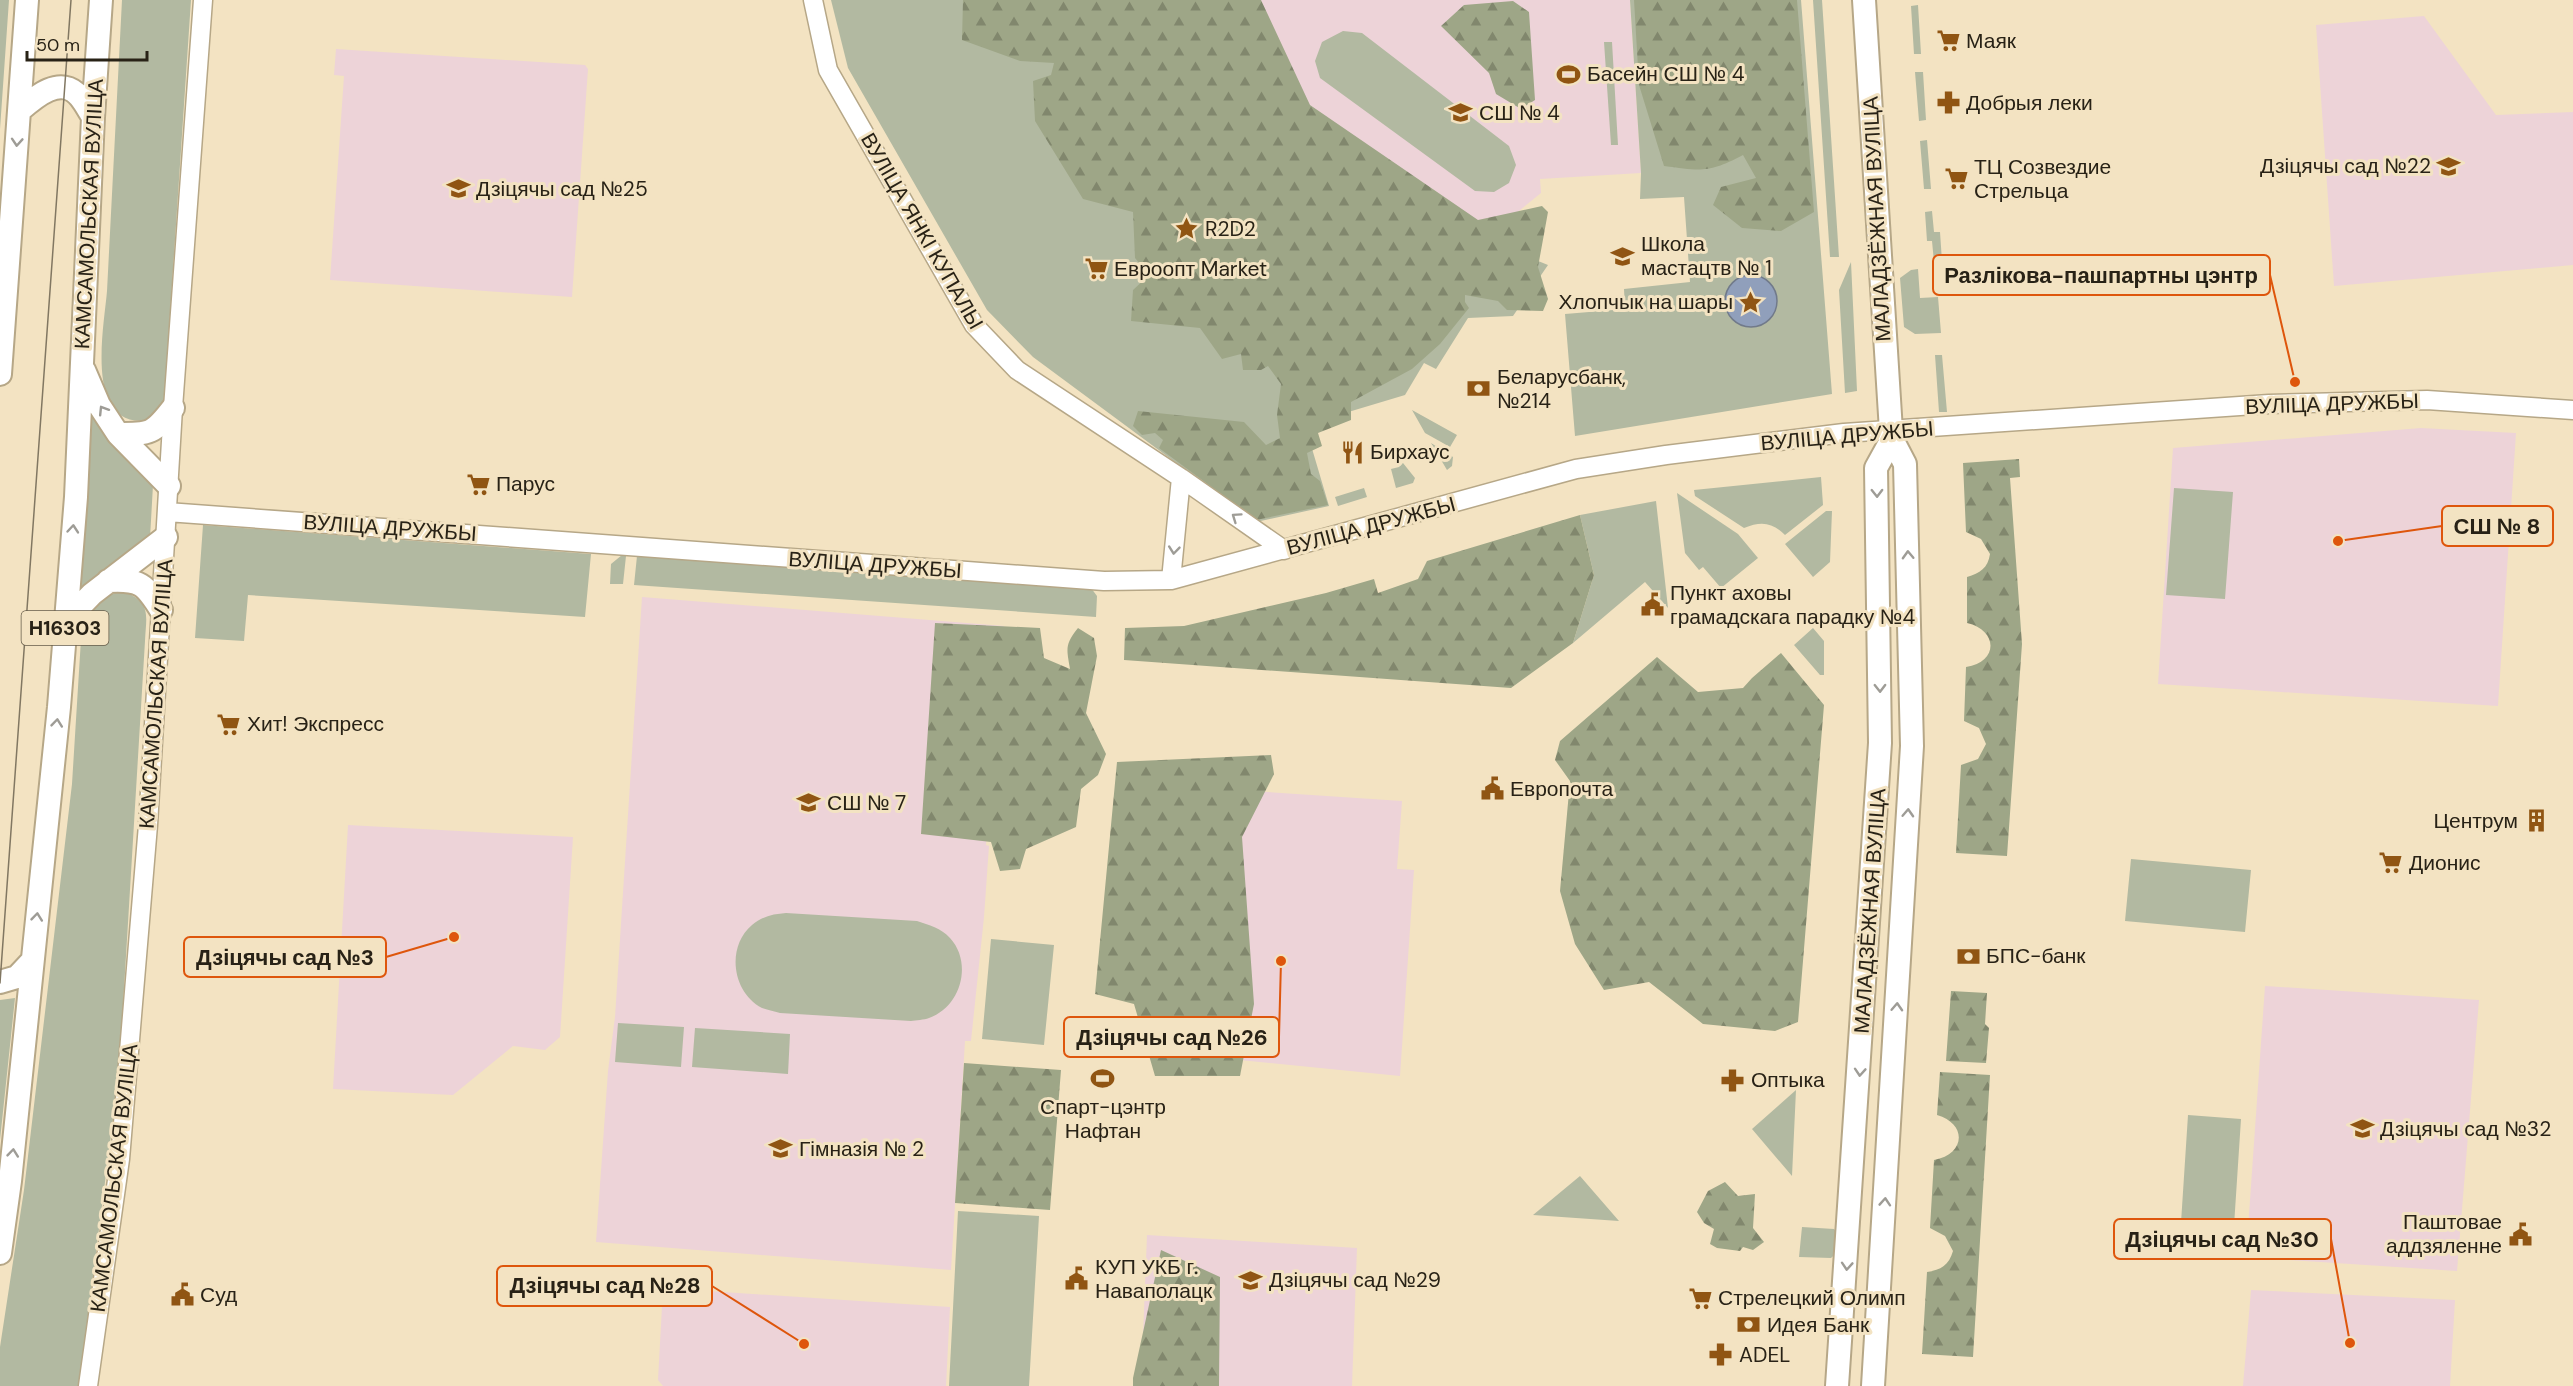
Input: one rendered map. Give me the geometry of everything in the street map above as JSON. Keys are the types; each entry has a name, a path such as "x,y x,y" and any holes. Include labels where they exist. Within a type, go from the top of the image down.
{"main road":[{"path":"0,374 27,0"},
{"name":"КАМСАМОЛЬСКАЯ ВУЛІЦА","path":"0,1253 10,1181 59,707 76,496 93,117 101,0"},
{"name":"МАЛАДЗЁЖНАЯ ВУЛІЦА","path":"1864,0 1892,435 1905,464 1912,747 1874,1386"},
{"path":"20,111 39,93 57,87 79,95 93,117"},
{"path":"82,364 99,405 118,434 169,486"},
{"path":"118,434 138,434 157,429 173,408"},
{"name":"МАЛАДЗЁЖНАЯ ВУЛІЦА","path":"1837,1386 1881,743 1876,468 1892,435"},
{"path":"65,622 92,594 165,537"},
{"path":"108,581 129,580 148,589 161,610"},
{"path":"0,981 18,977 32,960"}],"street":[{"name":"КАМСАМОЛЬСКАЯ ВУЛІЦА","path":"88,1386 120,1159 148,825 173,408 203,0"},
{"name":"ВУЛІЦА ЯНКІ КУПАЛЫ","path":"813,0 828,70 974,325 1017,370 1181,478 1284,550"},
{"name":"ВУЛІЦА ДРУЖБЫ","path":"167,512 1104,581 1171,580 1576,468 1832,434 1892,435 2269,404 2427,400 2573,410"},
{"path":"1171,580 1181,478"}],"shaded area":[{"name":"СШ № 4","path":"1243,0 1630,0 1641,173 1540,179 1541,193 1498,228 1491,242 1249,91"},
{"name":"Дзіцячы сад №22","path":"2424,16 2496,115 2573,112 2573,265 2334,286 2316,25"},
{"name":"Дзіцячы сад №25","path":"336,49 585,65 588,69 572,297 330,280 344,76 334,75"},
{"path":"2421,428 2516,433 2498,706 2158,684 2173,448"},
{"name":"СШ № 7","path":"642,597 1004,626 986,845 989,846 984,917 971,1041 965,1041 951,1270 596,1242 608,1071 615,1017"},
{"path":"1163,785 1402,801 1397,869 1414,870 1400,1076 1150,1051"},
{"path":"348,825 573,837 560,1037 545,1050 513,1046 453,1095 333,1089"},
{"name":"Дзіцячы сад №32","path":"2265,986 2479,1000 2457,1271 2246,1257"},
{"name":"Дзіцячы сад №29","path":"1147,1235 1357,1248 1352,1386 1141,1386"},
{"path":"663,1288 950,1307 946,1386 663,1386 658,1380"},
{"path":"2251,1290 2455,1300 2450,1386 2243,1386"}],"green space":[{"path":"0,0 9,0 0,129"},
{"path":"122,0 191,0 164,404 150,420 129,419 115,410 106,394 102,374"},
{"path":"831,0 1243,0 1249,91 1491,242 1548,265 1513,316 1468,318 1436,369 1424,363 1405,395 1305,425 1329,506 1256,522 1033,357 987,310 848,68"},
{"path":"963,0 1261,0 1310,105 1478,220 1542,206 1548,212 1538,267 1548,299 1543,311 1507,310 1498,301 1465,295 1465,302 1469,308 1440,344 1412,369 1351,402 1351,420 1318,433 1322,446 1307,453 1311,474 1320,481 1328,505 1256,520 1159,448 1163,440 1155,433 1142,435 1133,426 1138,411 1244,422 1266,445 1280,438 1277,415 1281,384 1268,366 1261,370 1243,370 1241,354 1222,359 1200,328 1131,321 1133,290 1149,275 1135,258 1133,212 1083,199 1035,121 1033,81 1051,75 1054,63 1020,61 962,40"},
{"path":"1630,0 1801,0 1832,394 1575,436 1565,314 1625,309 1624,289 1690,282 1684,197 1640,199 1641,173"},
{"path":"1634,0 1797,0 1814,212 1781,231 1742,228 1713,205 1721,187 1756,178 1743,155 1713,168 1688,169 1664,166 1639,85"},
{"path":"1813,0 1822,0 1839,257 1830,257"},
{"path":"1513,1 1529,12 1535,100 1521,109 1496,94 1489,73 1441,26 1464,5"},
{"path":"1918,5 1921,54 1914,54 1911,6"},
{"path":"1343,31 1362,33 1509,146 1516,165 1509,183 1494,192 1475,191 1320,78 1315,61 1322,42"},
{"path":"1604,42 1612,42 1618,145 1611,145"},
{"path":"1915,72 1923,72 1926,120 1919,121"},
{"path":"1927,140 1931,189 1924,189 1920,141"},
{"path":"1932,211 1934,232 1940,232 1942,261 1934,262 1932,241 1927,241 1925,212"},
{"path":"1851,262 1857,391 1845,393 1839,290"},
{"path":"1918,269 1920,298 1938,297 1941,333 1915,334 1904,327 1900,278 1911,270"},
{"path":"1935,355 1942,355 1947,412 1939,412"},
{"path":"1412,410 1457,435 1450,447 1425,433"},
{"path":"90,415 153,485 150,538 80,590"},
{"path":"1431,443 1453,457 1452,466 1447,470"},
{"path":"2019,459 2020,477 2010,478 2022,644 2007,856 1956,853 1961,765 1978,759 1986,744 1979,728 1964,721 1966,667 1984,659 1991,646 1985,632 1967,623 1967,577 1983,569 1990,554 1981,539 1966,532 1963,463"},
{"path":"1403,463 1415,478 1413,483 1396,488 1391,469"},
{"path":"1821,477 1823,505 1785,535 1776,527 1766,524 1744,528 1695,496 1694,490"},
{"path":"1364,488 1367,497 1338,506 1335,497"},
{"path":"2174,488 2233,492 2225,599 2166,595"},
{"path":"1677,493 1738,534 1758,558 1721,588 1703,567 1699,570 1685,553"},
{"path":"1656,501 1668,608 1645,582 1573,643 1594,575 1580,515"},
{"path":"1826,511 1832,511 1830,562 1813,577 1785,544"},
{"path":"1580,515 1594,575 1573,643 1511,688 1124,660 1125,628 1184,626 1326,593 1374,579 1378,593 1418,579 1427,561"},
{"path":"203,525 591,554 585,617 248,595 244,641 195,638"},
{"path":"622,555 626,556 623,584 610,584 611,564"},
{"path":"637,556 1091,588 1097,596 1096,617 634,585"},
{"path":"125,592 140,601 145,611 146,624 119,1072 79,1386 0,1386 0,1347 24,1190 72,784 82,623 90,610 104,597"},
{"path":"935,623 1040,628 1044,658 1070,669 1068,648 1070,639 1078,628 1094,638 1097,656 1086,713 1106,754 1098,775 1081,789 1076,827 1026,849 1020,869 1000,871 991,842 921,834"},
{"path":"1813,628 1824,641 1824,675 1820,675 1794,645"},
{"path":"1781,653 1824,705 1798,1022 1775,1031 1703,1024 1649,982 1604,990 1575,944 1560,891 1570,781 1555,760 1560,741 1657,657 1698,692 1743,688"},
{"path":"1271,755 1274,774 1242,837 1254,1004 1240,1076 1155,1076 1134,1004 1095,994 1117,762"},
{"path":"2131,859 2251,870 2245,932 2125,921"},
{"path":"786,913 917,921 935,927 950,938 961,960 962,971 956,994 940,1012 927,1019 911,1021 780,1013 762,1008 752,1001 739,981 736,969 738,945 744,934 760,919"},
{"path":"991,939 1054,945 1044,1045 982,1039"},
{"path":"1951,991 1987,993 1985,1024 1989,1028 1986,1063 1946,1061"},
{"path":"15,998 0,1140 0,1000"},
{"path":"618,1023 684,1027 681,1067 615,1062"},
{"path":"695,1028 790,1034 788,1074 692,1067"},
{"path":"964,1063 1061,1070 1050,1210 955,1203"},
{"path":"1940,1072 1990,1075 1973,1357 1922,1354 1927,1272 1944,1266 1953,1251 1945,1236 1930,1228 1934,1160 1952,1152 1959,1139 1954,1125 1937,1115"},
{"path":"1796,1090 1792,1176 1752,1129"},
{"path":"2188,1115 2241,1119 2233,1241 2180,1238"},
{"path":"1580,1176 1619,1221 1533,1215"},
{"path":"1725,1182 1738,1196 1755,1194 1753,1228 1764,1242 1753,1250 1743,1247 1740,1251 1717,1248 1710,1244 1714,1229 1704,1223 1697,1212 1708,1191"},
{"path":"958,1211 1039,1216 1029,1386 949,1386"},
{"path":"1802,1227 1834,1229 1841,1237 1840,1250 1831,1258 1799,1257"},
{"path":"1161,1250 1220,1277 1219,1386 1133,1386"}],"water":[{"path":"1751,275 1761,277 1769,283 1775,291 1777,301 1775,311 1769,319 1761,325 1751,327 1741,325 1733,319 1727,311 1725,301 1727,291 1733,283 1741,277"}],"tram line":[{"path":"0,983 71,0"}],"place":[{"name":"Маяк","path":"1948,41"},
{"name":"Басейн СШ № 4","path":"1569,74"},
{"name":"Добрыя леки","path":"1948,103"},
{"name":"СШ № 4","path":"1461,113"},
{"name":"Дзіцячы сад №22","path":"2449,166"},
{"name":"ТЦ Созвездие Стрельца","path":"1956,179"},
{"name":"Дзіцячы сад №25","path":"458,189"},
{"name":"R2D2","path":"1187,229"},
{"name":"Школа мастацтв № 1","path":"1623,256"},
{"name":"Евроопт Market","path":"1096,269"},
{"name":"Хлопчык на шары","path":"1751,302"},
{"name":"Разлікова-пашпартны цэнтр","path":"2295,382"},
{"name":"Беларусбанк, №214","path":"1479,389"},
{"name":"Бирхаус","path":"1352,452"},
{"name":"Парус","path":"478,484"},
{"name":"СШ № 8","path":"2338,541"},
{"name":"Пункт аховы грамадскага парадку №4","path":"1652,605"},
{"name":"Хит! Экспресс","path":"229,724"},
{"name":"Европочта","path":"1492,789"},
{"name":"СШ № 7","path":"809,803"},
{"name":"Центрум","path":"2536,821"},
{"name":"Дионис","path":"2391,863"},
{"name":"Дзіцячы сад №3","path":"454,937"},
{"name":"БПС-банк","path":"1968,956"},
{"name":"Дзіцячы сад №26","path":"1281,961"},
{"name":"Спарт-цэнтр Нафтан","path":"1103,1079"},
{"name":"Оптыка","path":"1733,1080"},
{"name":"Дзіцячы сад №32","path":"2362,1129"},
{"name":"Гімназія № 2","path":"781,1149"},
{"name":"Паштовае аддзяленне","path":"2520,1234"},
{"name":"КУП УКБ г. Наваполацк","path":"1077,1279"},
{"name":"Дзіцячы сад №29","path":"1251,1280"},
{"name":"Суд","path":"182,1295"},
{"name":"Стрелецкий Олимп","path":"1700,1298"},
{"name":"Идея Банк","path":"1749,1325"},
{"name":"Дзіцячы сад №30","path":"2350,1343"},
{"name":"Дзіцячы сад №28","path":"804,1344"},
{"name":"ADEL","path":"1721,1355"}]}
